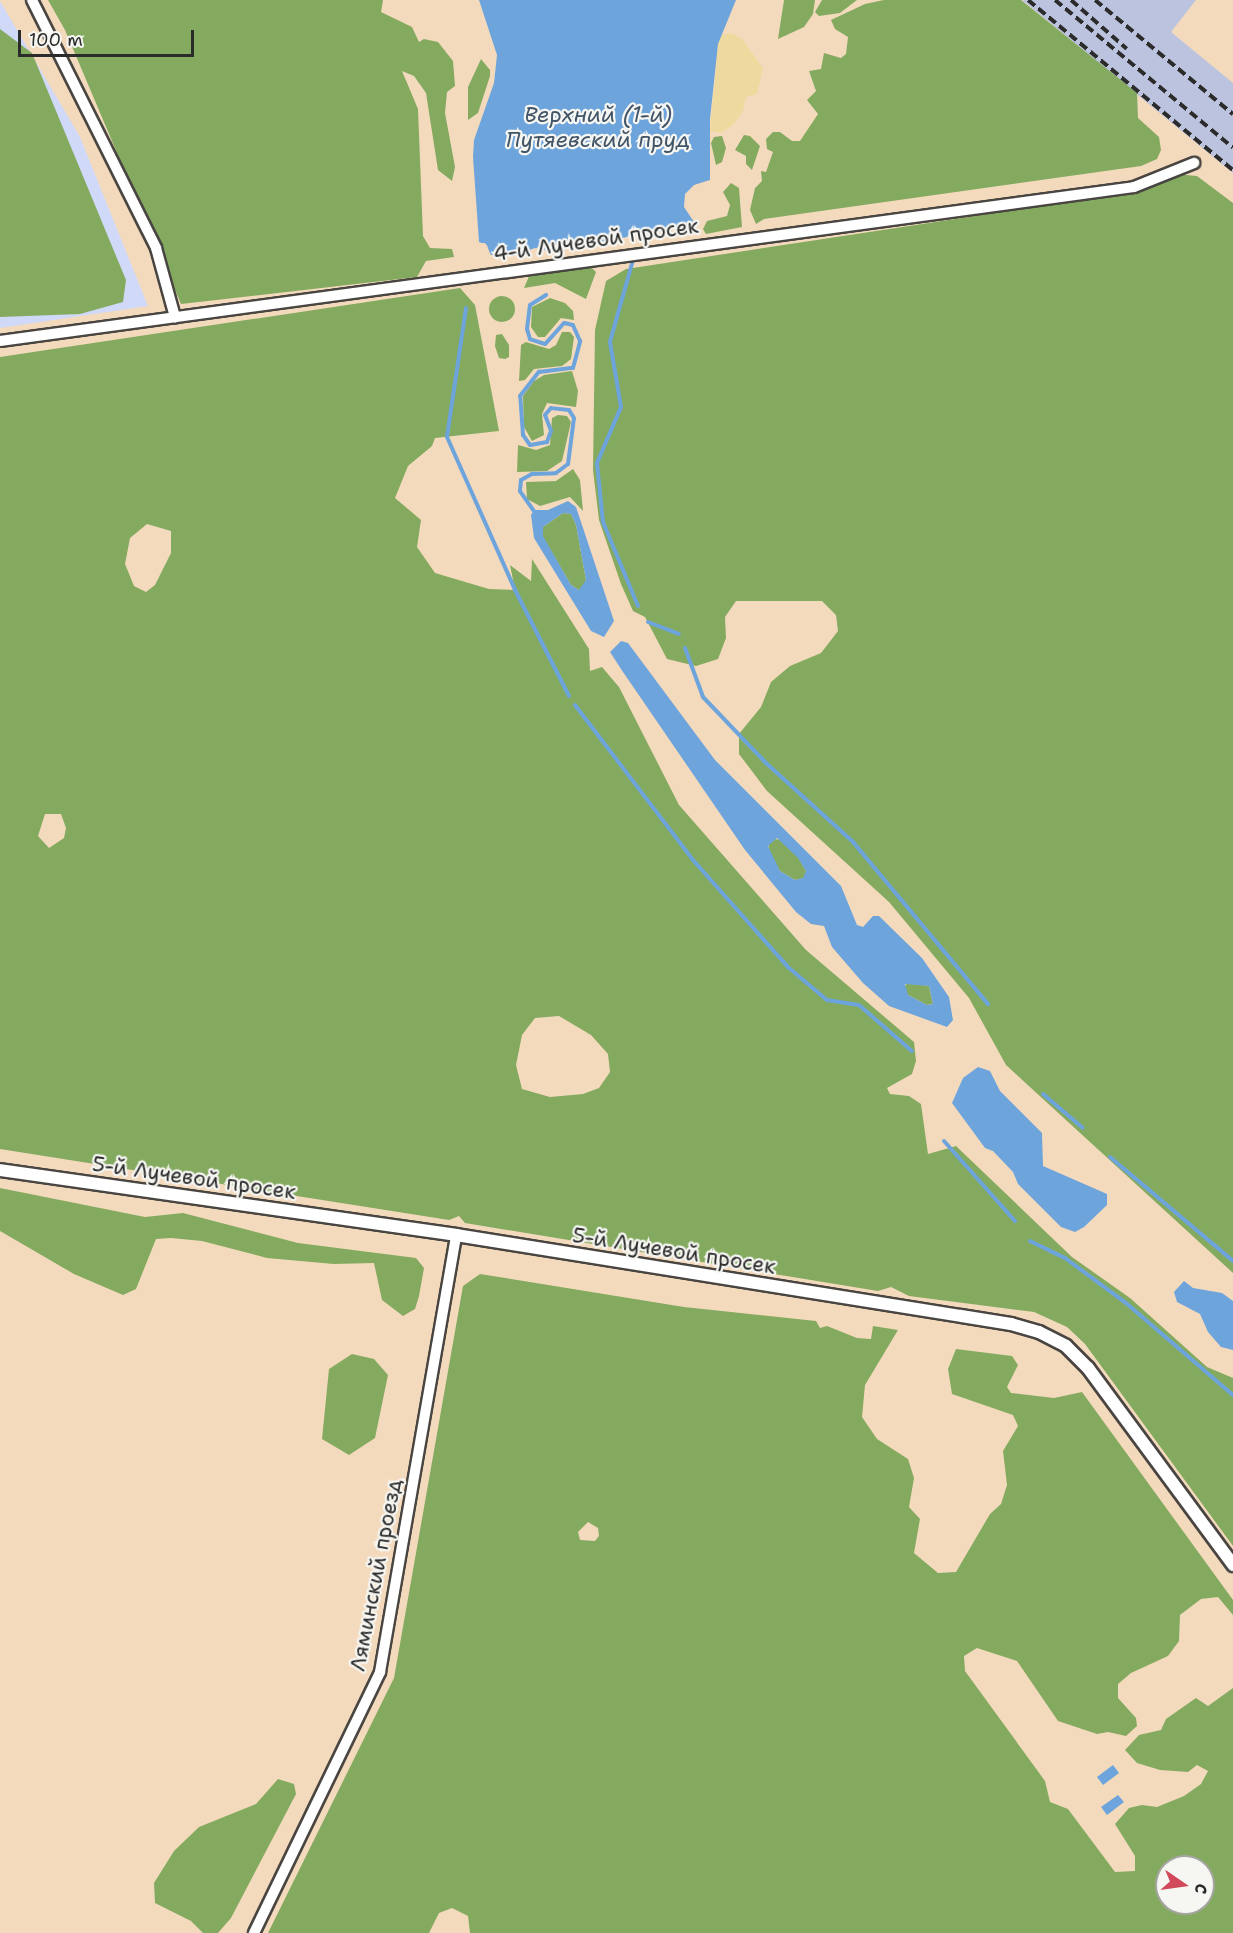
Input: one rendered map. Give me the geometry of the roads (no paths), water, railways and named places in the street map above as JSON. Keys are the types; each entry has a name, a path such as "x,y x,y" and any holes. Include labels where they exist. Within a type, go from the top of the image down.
{"street":[{"path":"32,0 156,248 175,317"},
{"name":"4-й Лучевой просек","path":"0,341 1134,187 1194,163"},
{"name":"5-й Лучевой просек","path":"0,1170 456,1235 1039,1332 1066,1346 1088,1368 1233,1564"},
{"name":"Ляминский проезд","path":"254,1933 380,1672 456,1235"}],"water":[{"name":"Верхний (1-й) Путяевский пруд","path":"479,0 736,0 718,44 710,119 710,180 693,225 652,233 639,231 634,236 600,242 591,239 583,245 547,251 535,248 512,256 490,255 487,245 479,242 473,157 474,140 494,83 497,55"},
{"path":"568,501 576,507 614,621 604,637 591,631 534,538 531,515 534,510 548,510","holes":["563,513 571,514 576,525 586,580 579,590 571,585 543,536 543,527"]},
{"path":"621,641 628,643 715,760 841,886 857,925 863,927 873,916 879,916 922,958 949,997 953,1020 947,1027 889,1006 863,983 832,947 824,926 811,924 796,912 745,850 610,652","holes":["777,838 798,858 806,871 803,878 795,880 780,871 768,846","905,984 929,986 933,1004 927,1005 908,995"]},
{"path":"978,1067 990,1071 1000,1091 1042,1133 1043,1166 1107,1194 1107,1205 1084,1227 1075,1232 1061,1227 1018,1184 1013,1172 993,1151 985,1148 952,1103 963,1078"},
{"path":"1184,1281 1193,1288 1222,1293 1233,1301 1233,1350 1221,1347 1208,1332 1200,1314 1177,1302 1174,1292"},
{"path":"1113,1765 1119,1773 1103,1785 1097,1777"},
{"path":"1118,1795 1124,1802 1107,1815 1101,1807"}],"waterway":[{"path":"633,260 610,342 621,407 597,463 603,522 638,606"},
{"path":"536,514 520,491 521,480 532,474 556,473 568,464 574,418 569,410 551,408 545,415 551,431 547,442 530,445 523,435 520,396 539,372 573,368 580,341 573,325 564,323 545,344 530,339 527,329 530,305 546,295"},
{"path":"466,308 447,437 515,590 569,696"},
{"path":"648,622 679,634"},
{"path":"685,648 703,697 766,763 853,842 988,1004"},
{"path":"575,705 693,860 789,968 827,1000 859,1005 912,1051"},
{"path":"1043,1094 1083,1128"},
{"path":"944,1141 1015,1221"},
{"path":"1110,1157 1233,1261"},
{"path":"1030,1241 1065,1258 1126,1303 1233,1395"}],"railway":[{"path":"1028,0 1233,170"},
{"path":"1055,0 1233,148"},
{"path":"1071,0 1127,49"},
{"path":"1095,0 1233,114"}]}
